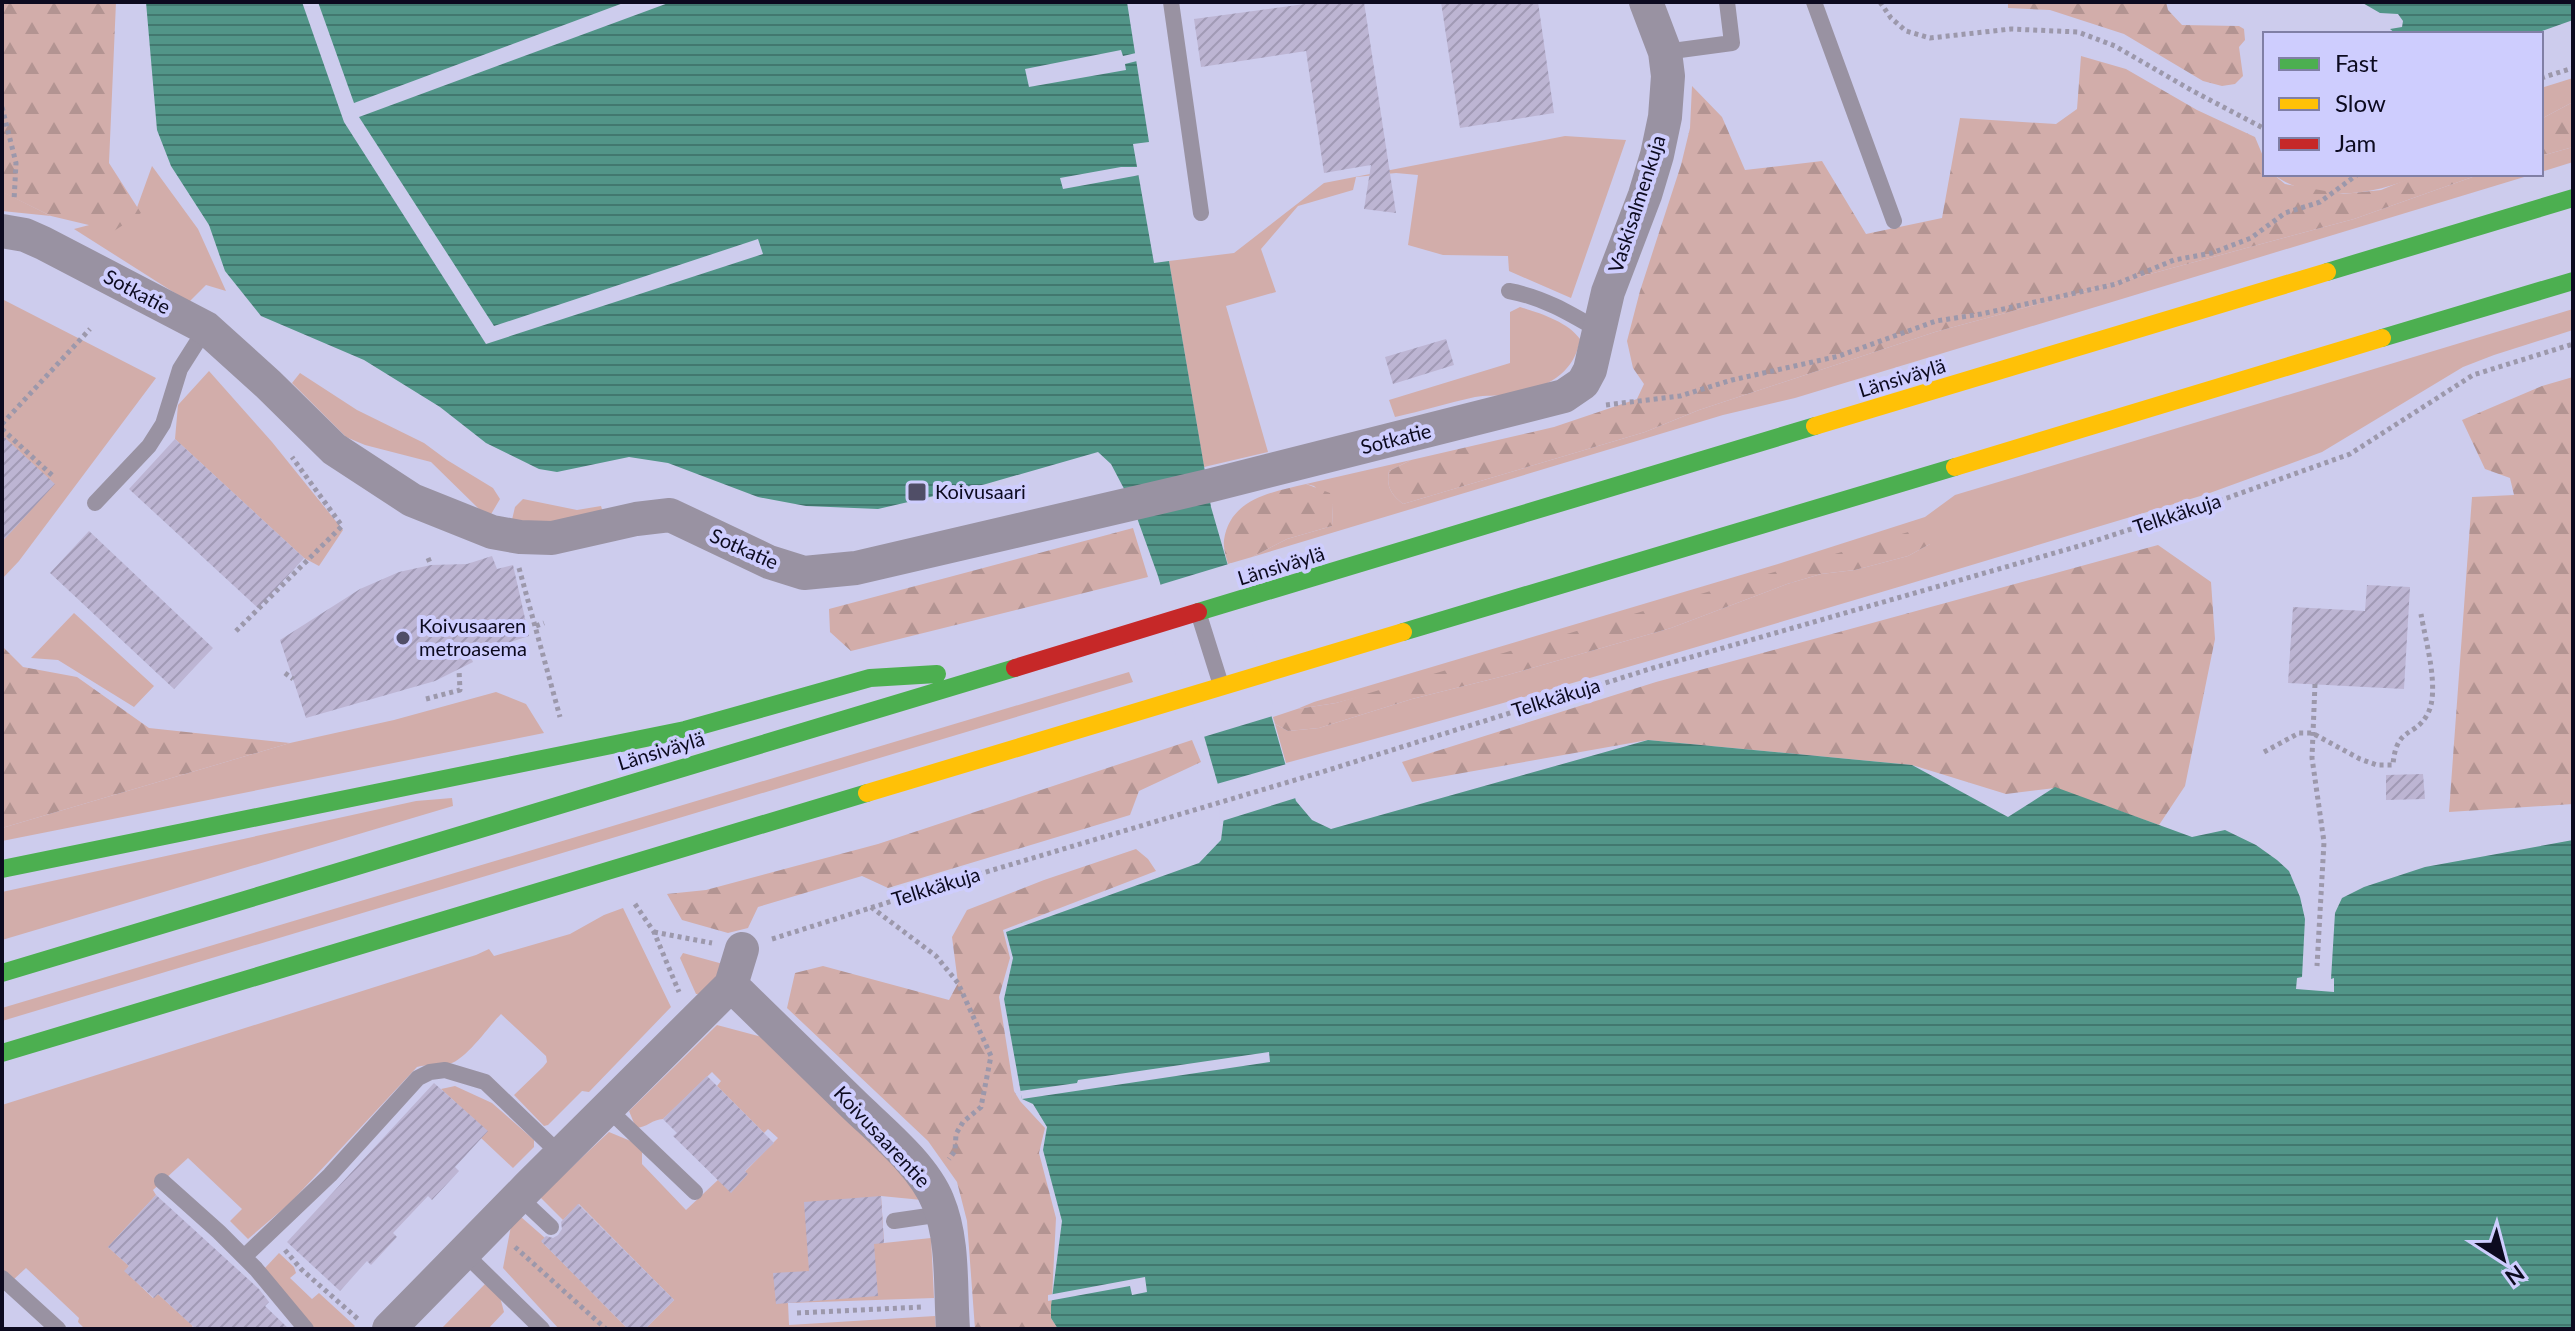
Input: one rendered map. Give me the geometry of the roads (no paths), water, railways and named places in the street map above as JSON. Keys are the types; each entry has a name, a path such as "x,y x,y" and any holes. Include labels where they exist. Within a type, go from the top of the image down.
{"highway":[{"name":"Länsiväylä","path":"2,973 2573,198"},
{"path":"2,1053 2573,281"},
{"path":"2,869 685,730 870,678 1011,670"}],"street":[{"name":"Vaskisalmenkuja","path":"1564,396 1583,383 1590,370 1608,292 1657,155 1668,76 1665,52 1646,2"},
{"name":"Sotkatie","path":"8,223 25,235 206,328 334,449 412,500 497,534 552,538 636,519 670,515 769,562 804,573 856,568 1212,485 1564,396"},
{"path":"377,1327 463,1252 731,985 752,946"},
{"name":"Koivusaarentie","path":"731,985 922,1174 942,1214 947,1238 952,1317"}],"lane":[{"path":"1171,2 1201,213"},
{"path":"1665,52 1732,43 1727,2"},
{"path":"1814,2 1894,221"},
{"path":"1509,291 1524,293 1561,308 1600,331"},
{"path":"95,503 149,446 163,424 180,369 206,328"},
{"path":"1199,614 1222,686"},
{"path":"244,1257 330,1175 418,1078 430,1072 445,1070 485,1082 561,1155"},
{"path":"607,1108 695,1192"},
{"path":"162,1181 244,1257 306,1329"},
{"path":"518,1196 551,1227"},
{"path":"894,1221 942,1214"},
{"path":"463,1252 542,1329"},
{"path":"2,1278 58,1329"}],"place":[{"name":"Koivusaari","path":"917,492"},
{"name":"Koivusaaren metroasema","path":"403,638"}]}
